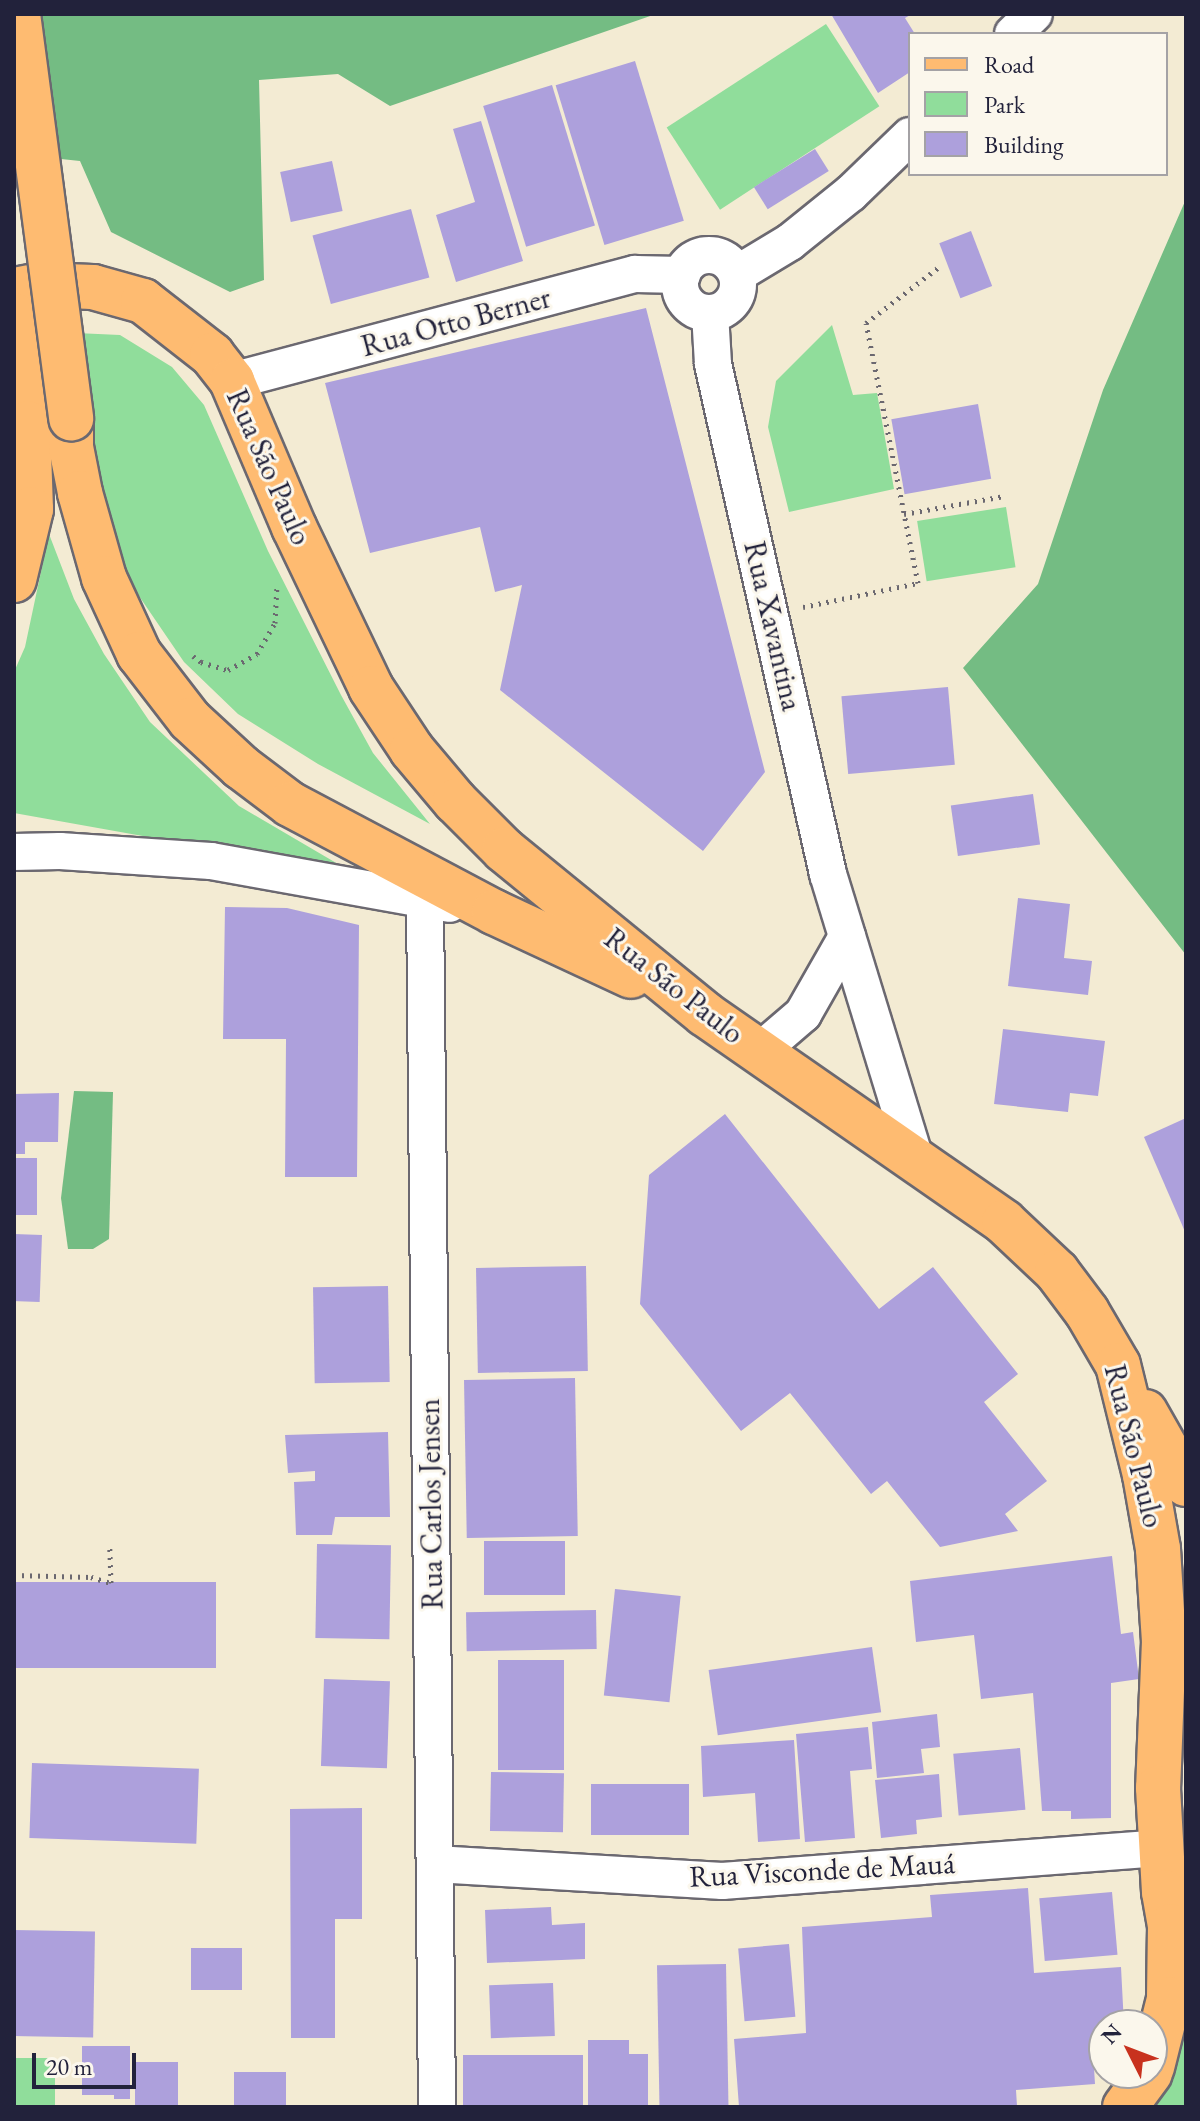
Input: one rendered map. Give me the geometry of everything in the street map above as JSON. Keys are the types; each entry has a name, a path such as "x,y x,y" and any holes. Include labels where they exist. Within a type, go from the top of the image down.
{"main road":[{"path":"18,14 71,419 71,447 80,493 104,578 139,654 190,720 241,767 290,804 494,912 705,1014"},
{"name":"Rua São Paulo","path":"14,290 39,285 93,287 143,301 212,355 232,381 294,527 371,688 412,750 455,801 504,850 705,1014 1004,1222 1057,1272 1087,1312 1118,1365 1145,1475 1158,1549 1164,1641 1158,1788 1160,1848 1178,1944 1166,2009"},
{"path":"14,315 28,423 31,509 14,580"},
{"path":"14,549 31,509"},
{"path":"1118,1365 1186,1484"},
{"name":"Rua São Paulo","path":"1158,1788 1175,1741 1186,1729"},
{"name":"Rua São Paulo","path":"1125,2107 1138,2089"}],"street":[{"path":"1015,32 1034,14"},
{"path":"737,274 790,242 851,193 908,138"},
{"path":"708,255 730,264 737,274 735,297 729,305 710,313 698,312 684,298 682,275 687,265 708,255"},
{"name":"Rua Otto Berner","path":"232,381 635,274 682,275"},
{"name":"Rua Xavantina","path":"710,313 713,364 828,874 915,1158"},
{"path":"14,852 60,851 211,861 494,912"},
{"name":"Rua Carlos Jensen","path":"425,900 437,2107"},
{"path":"760,1051 803,1014 847,937"},
{"name":"Rua Visconde de Mauá","path":"435,1864 722,1881 1160,1848"}],"path":[{"path":"771,613 918,583 866,323 939,267"},
{"path":"904,514 1004,496"},
{"path":"189,653 201,662 228,670 257,654 275,623 278,574 294,527"},
{"path":"14,1575 91,1577 111,1583 110,1547"}],"green space":[{"path":"14,14 656,14 390,106 338,74 259,80 264,280 230,292 111,232 80,161 14,154"},
{"path":"826,24 879,106 720,210 667,127"},
{"path":"1186,199 1186,955 963,668 1038,584 1103,390"},
{"path":"832,325 853,395 877,393 894,489 789,512 768,427 776,381"},
{"path":"76,333 120,335 172,367 204,405 268,551 341,695 373,753 430,824 318,764 238,714 184,662 124,574 95,479"},
{"path":"1006,507 1016,567 927,581 917,521"},
{"path":"49,534 74,599 104,654 150,722 239,806 355,874 14,813 14,672 25,647"},
{"path":"74,1091 113,1092 109,1239 93,1249 68,1249 61,1198"},
{"path":"1186,2007 1186,2107 1149,2107 1156,2089 1168,2089 1168,2056"},
{"path":"14,2058 55,2058 55,2107 14,2107"}],"building":[{"path":"831,14 912,14 905,18 914,32 908,32 908,73 878,93"},
{"path":"635,61 684,221 604,245 556,85"},
{"path":"552,85 595,226 526,247 483,106"},
{"path":"481,121 523,261 456,282 436,215 475,202 453,129"},
{"path":"815,149 829,171 768,209 754,187"},
{"path":"332,161 343,211 291,222 280,172"},
{"path":"411,209 429,278 331,304 312,235"},
{"path":"971,231 992,286 960,298 939,243"},
{"path":"646,308 765,772 703,851 500,690 522,585 495,592 480,527 370,553 325,383"},
{"path":"978,404 991,479 905,494 891,419"},
{"path":"948,687 955,765 848,774 841,696"},
{"path":"1033,794 1040,845 958,856 951,806"},
{"path":"1018,898 1070,904 1064,958 1092,961 1088,995 1008,986"},
{"path":"225,907 287,908 359,925 357,1177 285,1177 286,1039 223,1039"},
{"path":"1003,1029 1105,1041 1098,1096 1070,1093 1068,1112 994,1104"},
{"path":"59,1093 58,1142 25,1142 25,1154 14,1154 14,1094"},
{"path":"725,1114 879,1309 933,1267 1018,1374 984,1402 1047,1481 1005,1514 1018,1531 940,1547 887,1481 871,1494 790,1393 741,1431 640,1304 649,1175"},
{"path":"1186,1118 1186,1234 1144,1137"},
{"path":"14,1158 37,1158 37,1215 14,1215"},
{"path":"14,1234 42,1235 40,1302 14,1301"},
{"path":"586,1266 588,1371 478,1373 476,1268"},
{"path":"388,1286 390,1382 315,1383 313,1287"},
{"path":"575,1378 578,1536 467,1538 464,1380"},
{"path":"388,1432 390,1517 335,1517 332,1535 296,1535 294,1482 315,1481 315,1471 288,1473 285,1435"},
{"path":"484,1541 565,1541 565,1595 484,1595"},
{"path":"317,1544 391,1545 389,1639 315,1638"},
{"path":"1112,1556 1121,1634 1133,1632 1139,1679 1111,1683 1111,1818 1071,1819 1071,1811 1042,1811 1033,1693 981,1699 974,1635 916,1642 910,1581"},
{"path":"14,1582 216,1582 216,1668 14,1668"},
{"path":"615,1589 681,1596 669,1702 604,1695"},
{"path":"596,1610 597,1649 467,1651 466,1612"},
{"path":"872,1647 881,1712 718,1735 709,1670"},
{"path":"498,1660 564,1660 564,1770 498,1770"},
{"path":"324,1679 390,1681 387,1768 321,1766"},
{"path":"937,1714 940,1747 921,1749 924,1773 877,1778 872,1722"},
{"path":"868,1727 872,1769 850,1771 855,1838 805,1842 796,1734"},
{"path":"794,1740 800,1839 758,1842 755,1793 703,1797 701,1746"},
{"path":"1020,1748 1025,1810 959,1816 953,1754"},
{"path":"32,1763 199,1769 196,1844 29,1838"},
{"path":"491,1772 564,1773 563,1832 490,1831"},
{"path":"939,1774 942,1817 916,1820 917,1834 881,1838 875,1780"},
{"path":"591,1784 689,1784 689,1835 591,1835"},
{"path":"362,1808 362,1919 335,1919 335,2038 291,2038 290,1809"},
{"path":"1028,1888 1034,1973 1121,1967 1123,2009 1088,2009 1088,2085 1016,2090 1017,2106 739,2107 734,2039 806,2033 802,1927 932,1917 930,1895"},
{"path":"1112,1892 1117,1955 1045,1961 1039,1898"},
{"path":"551,1907 552,1925 585,1923 585,1959 487,1963 485,1910"},
{"path":"14,1930 95,1931 93,2037 14,2036"},
{"path":"789,1944 795,2017 745,2021 738,1948"},
{"path":"191,1948 242,1948 242,1990 191,1990"},
{"path":"726,1964 728,2107 659,2107 657,1965"},
{"path":"553,1983 555,2036 491,2038 489,1985"},
{"path":"588,2040 629,2040 629,2054 648,2054 648,2107 588,2107"},
{"path":"82,2046 130,2046 130,2099 114,2099 114,2095 82,2095"},
{"path":"463,2055 583,2055 583,2107 463,2107"},
{"path":"135,2062 178,2062 178,2107 135,2107"},
{"path":"234,2072 286,2072 286,2107 234,2107"}]}
